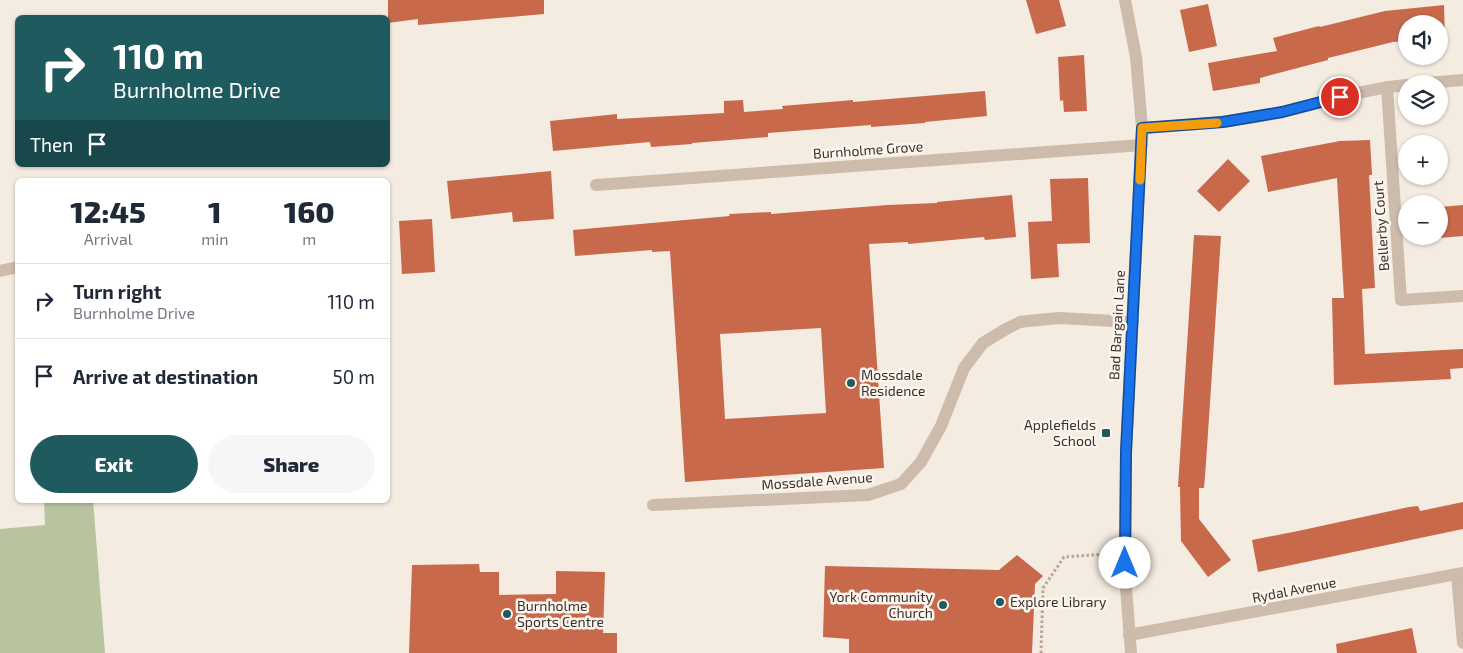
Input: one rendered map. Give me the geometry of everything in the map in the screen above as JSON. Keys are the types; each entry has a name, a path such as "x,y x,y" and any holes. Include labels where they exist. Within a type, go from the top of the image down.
{"street":[{"name":"Bad Bargain Lane","path":"1125,0 1136,57 1142,128 1126,452 1125,574 1131,653"},
{"path":"1448,81 1463,80"},
{"path":"1142,128 1223,122 1282,112 1398,86"},
{"name":"Bellerby Court","path":"1387,87 1401,300 1463,296"},
{"name":"Burnholme Grove","path":"596,185 1142,145"},
{"path":"0,271 15,268"},
{"name":"Mossdale Avenue","path":"653,505 868,495 902,484 921,462 941,426 964,368 983,343 1020,322 1059,318 1133,322"},
{"path":"1460,574 1463,642"},
{"name":"Rydal Avenue","path":"1130,636 1460,574"}],"path":[{"path":"1041,653 1043,588 1064,557 1125,553"}],"green space":[{"path":"44,503 93,503 105,653 0,653 0,529 45,525"}],"building":[{"path":"388,0 544,0 544,14 418,25 418,19 390,23 390,15 388,15"},
{"path":"1026,0 1059,0 1066,26 1036,34"},
{"path":"1208,4 1217,46 1189,52 1180,10"},
{"path":"1444,5 1444,15 1398,15 1398,42 1328,58 1328,60 1260,78 1260,83 1213,91 1208,63 1277,51 1273,38 1385,11"},
{"path":"1084,55 1087,111 1064,112 1063,100 1060,101 1058,57"},
{"path":"985,91 987,116 925,123 768,133 768,137 692,144 651,147 650,142 553,151 550,121 617,114 617,119 724,113 724,101 743,100 744,112 783,109 782,106"},
{"path":"1370,140 1372,175 1369,175 1375,288 1362,289 1365,354 1463,349 1463,368 1450,369 1451,379 1334,385 1332,298 1344,298 1337,178 1268,192 1261,156 1340,141"},
{"path":"1228,159 1250,181 1219,212 1197,191"},
{"path":"551,171 554,219 513,222 512,212 451,219 447,181"},
{"path":"1088,178 1090,243 1057,244 1059,277 1031,279 1028,222 1052,221 1050,179"},
{"path":"1012,195 1016,237 985,240 984,237 908,244 908,242 869,244 884,468 685,482 670,251 652,252 652,250 575,256 573,230 730,216 729,214 771,212 771,214","holes":["821,328 826,413 725,419 720,334"]},
{"path":"1463,205 1463,236 1448,237 1448,206"},
{"path":"432,219 435,272 402,274 399,221"},
{"path":"1194,235 1221,236 1206,463 1204,488 1199,488 1199,519 1231,560 1208,577 1181,541 1180,487 1178,487"},
{"path":"1463,502 1463,529 1258,572 1252,540 1409,507 1418,506 1420,511"},
{"path":"1017,555 1043,576 1035,584 1032,653 849,653 849,639 823,637 825,566 999,570"},
{"name":"Burnholme Sports Centre","path":"479,564 480,572 499,572 499,595 556,594 556,571 605,572 603,633 617,633 617,653 409,653 412,565"},
{"path":"1412,628 1417,653 1337,653 1336,644"}],"slow traffic":[{"path":"1140,180 1142,128 1217,123"}],"place":[{"name":"Mossdale Residence","path":"851,383"},
{"name":"Applefields School","path":"1106,433"},
{"name":"Explore Library","path":"1000,602"},
{"name":"York Community Church","path":"943,605"},
{"name":"Burnholme Sports Centre","path":"507,614"}],"route":[{"path":"1125,563 1126,452 1142,128 1223,122 1282,112 1340,97"}]}
